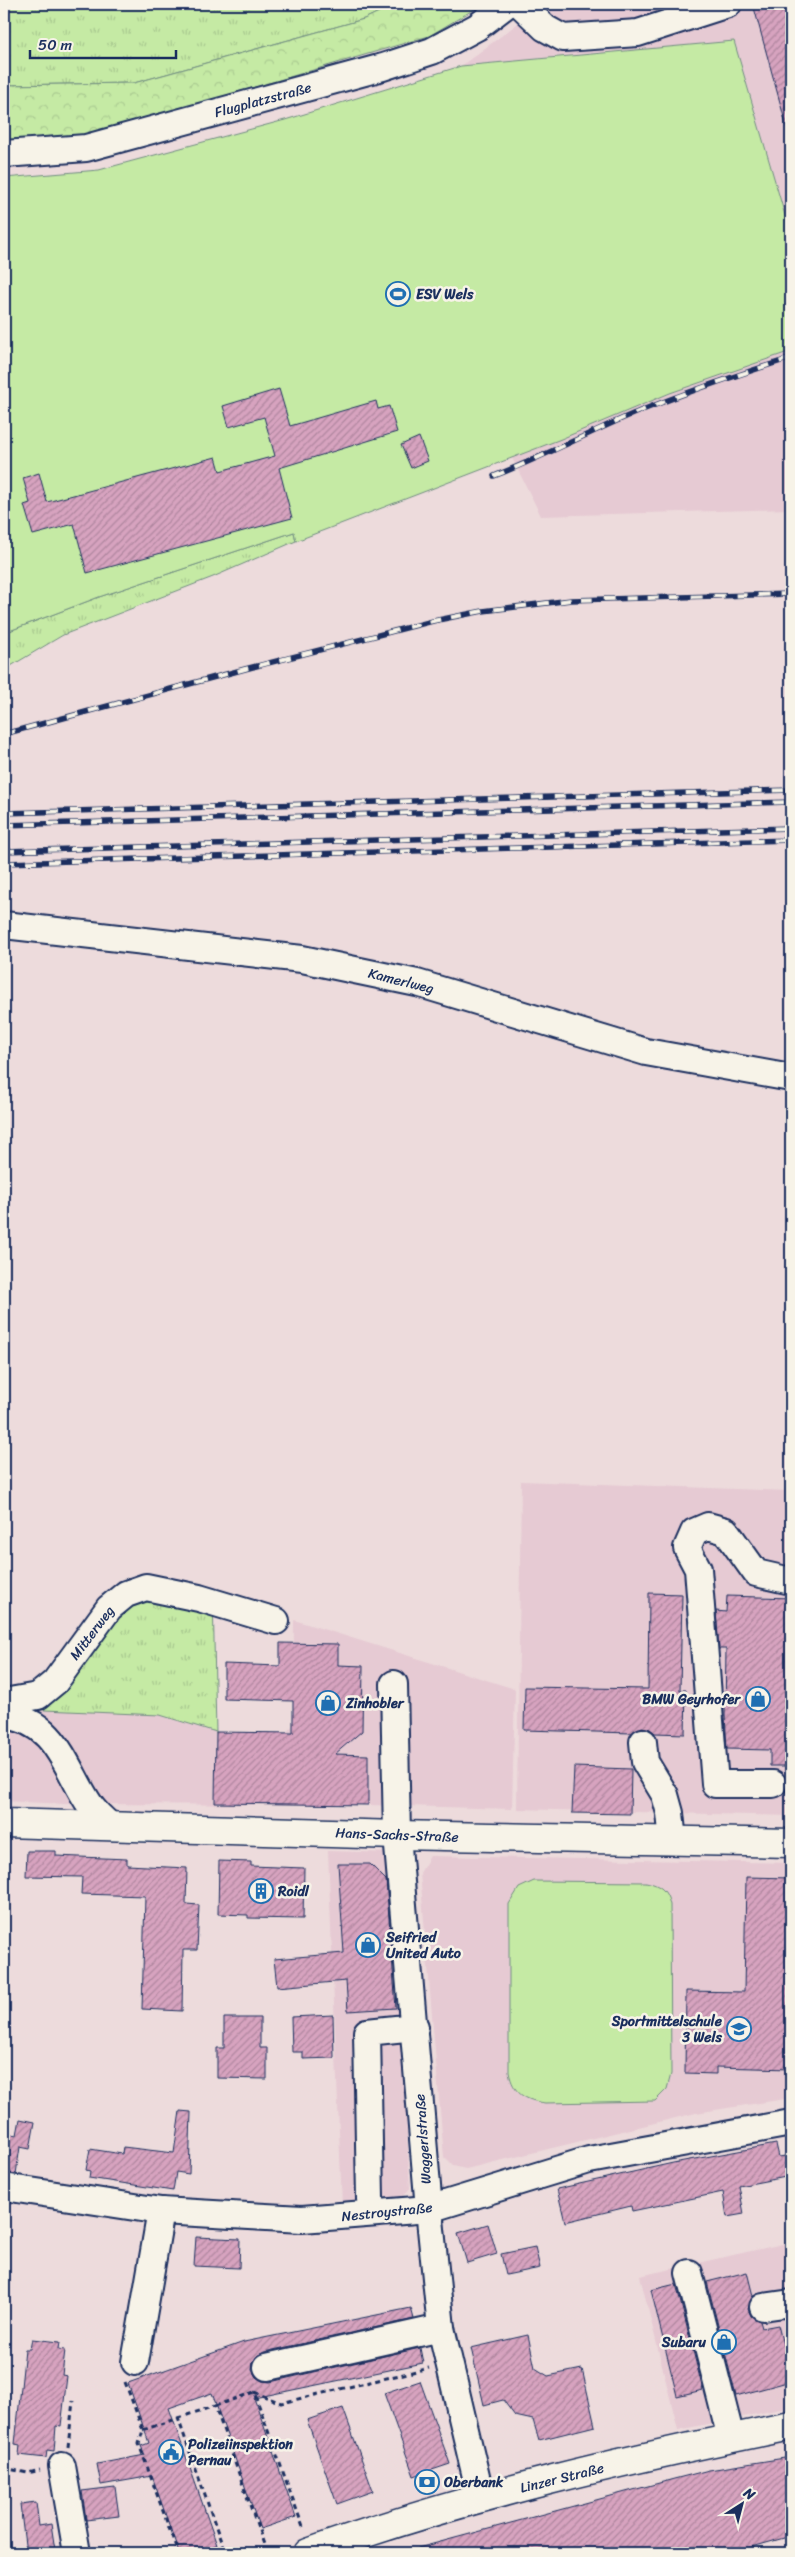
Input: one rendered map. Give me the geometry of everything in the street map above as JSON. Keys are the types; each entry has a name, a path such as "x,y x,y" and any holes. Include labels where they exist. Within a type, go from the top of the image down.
{"main road":[{"name":"Hans-Sachs-Straße","path":"4,1823 397,1836 791,1843"},
{"name":"Linzer Straße","path":"310,2553 394,2524 481,2498 732,2438 791,2426"}],"street":[{"name":"Flugplatzstraße","path":"4,154 86,148 383,67 432,51 477,27 507,4"},
{"path":"520,4 545,28 563,38 638,33 728,4"},
{"name":"Kamerlweg","path":"4,925 302,959 417,984 646,1052 791,1078"},
{"path":"774,1784 715,1784 698,1569 687,1548 694,1532 708,1526 726,1531 756,1573 791,1581"},
{"name":"Mitterweg","path":"4,1702 38,1696 55,1682 70,1664 109,1608 126,1594 146,1587 199,1598 276,1621"},
{"name":"Waggerlstraße","path":"394,1684 397,1836 441,2328 481,2498"},
{"path":"4,1715 39,1728 58,1745 91,1807 109,1825"},
{"path":"643,1742 646,1762 665,1795 670,1813 673,1841"},
{"path":"370,2199 367,2032 415,2027"},
{"name":"Nestroystraße","path":"4,2187 161,2211 302,2219 429,2209 589,2160 791,2123"},
{"path":"135,2362 161,2211"},
{"path":"689,2273 732,2438"},
{"path":"763,2307 791,2303"},
{"path":"267,2367 441,2328"},
{"path":"62,2466 77,2553"}],"path":[{"path":"135,2362 125,2381 143,2430 139,2444 178,2553"},
{"path":"143,2430 254,2392 281,2403 430,2368"},
{"path":"254,2392 310,2553"},
{"path":"214,2406 267,2553"},
{"path":"178,2418 225,2553"}],"shaded area":[{"path":"544,4 791,4 791,236 734,42 461,66"},
{"path":"791,351 791,509 541,516 512,458 670,393"},
{"path":"521,1481 791,1491 791,1816 517,1809"},
{"path":"294,1620 515,1689 512,1809 368,1805 64,1804 4,1801 4,1694 160,1715 216,1732 286,1733 293,1725"},
{"path":"328,1851 392,1853 410,2188 399,2202 342,2206"},
{"path":"430,1856 791,1863 791,2098 696,2113 466,2169 453,2166 444,2157 420,1873"},
{"name":"Subaru","path":"791,2242 791,2407 678,2430 640,2276"}],"green space":[{"path":"4,4 396,4 364,19 134,83 4,85"},
{"path":"396,4 483,4 429,36 92,135 4,140 4,85 134,83 364,19"},
{"name":"ESV Wels","path":"734,41 791,236 791,351 670,393 561,439 296,541 294,532 99,597 4,633 4,178 99,170 285,120 461,66"},
{"path":"294,532 296,541 213,577 63,635 4,670 4,633 99,597"},
{"path":"213,1594 216,1732 160,1715 21,1709 106,1597"},
{"path":"534,1881 646,1882 659,1887 665,1892 670,1905 671,2074 667,2089 655,2101 545,2103 525,2097 513,2085 509,2072 509,1904 519,1888"}],"building":[{"path":"753,4 791,4 791,128 787,128"},
{"path":"279,389 290,426 376,401 378,409 389,406 397,432 279,468 292,518 87,573 74,524 33,535 24,505 30,503 23,478 39,473 47,502 216,457 220,471 275,456 264,417 229,427 223,406"},
{"path":"419,437 428,461 411,468 401,445"},
{"path":"649,1593 682,1594 680,1690 686,1690 685,1734 655,1733 650,1729 642,1727 632,1733 524,1730 525,1687 648,1689"},
{"name":"BMW Geyrhofer","path":"727,1596 791,1598 791,1766 770,1766 770,1750 727,1749 725,1715 726,1649 719,1649 716,1611 726,1612"},
{"name":"Zinhobler","path":"280,1643 338,1644 338,1665 363,1666 362,1731 335,1754 368,1755 368,1805 215,1803 216,1732 293,1733 293,1701 224,1699 224,1664 280,1666"},
{"path":"574,1767 631,1769 630,1814 572,1813"},
{"path":"27,1851 56,1851 56,1856 127,1859 127,1865 187,1868 186,1904 199,1905 197,1950 183,1950 182,2011 142,2009 145,1896 81,1894 82,1877 26,1876"},
{"name":"Roidl","path":"219,1861 251,1862 251,1866 304,1868 303,1919 248,1918 248,1915 218,1914"},
{"name":"Seifried United Auto","path":"338,1864 370,1864 386,1880 396,2008 348,2011 346,1981 277,1987 274,1959 344,1953"},
{"path":"746,1877 791,1878 791,2069 716,2067 716,2074 685,2073 686,1991 744,1992"},
{"path":"333,2015 334,2058 303,2059 303,2052 292,2052 291,2017"},
{"path":"224,2018 260,2018 260,2048 267,2048 267,2079 217,2078 217,2048 224,2048"},
{"path":"180,2111 191,2112 189,2174 176,2172 173,2191 89,2178 90,2171 86,2170 90,2149 122,2154 123,2147 174,2153"},
{"path":"20,2119 35,2122 30,2149 20,2147 16,2174 4,2172 4,2133 17,2135"},
{"path":"776,2144 779,2157 791,2155 791,2176 739,2186 744,2214 727,2217 723,2192 632,2211 631,2206 565,2222 557,2189 673,2163"},
{"path":"488,2224 497,2254 467,2263 458,2233"},
{"path":"196,2237 240,2239 239,2268 194,2266"},
{"path":"535,2247 540,2268 506,2275 501,2254"},
{"path":"747,2272 753,2296 748,2309 751,2316 760,2321 762,2328 778,2325 783,2345 791,2342 791,2381 736,2396 707,2282"},
{"path":"676,2284 703,2390 677,2396 651,2290"},
{"path":"411,2308 414,2319 264,2352 257,2356 253,2362 252,2370 256,2377 262,2381 270,2382 420,2348 423,2363 254,2398 296,2517 260,2529 212,2393 169,2408 217,2545 193,2553 179,2553 152,2476 101,2485 97,2464 145,2455 141,2446 149,2443 128,2383 244,2342"},
{"path":"528,2335 535,2368 548,2376 582,2369 595,2426 539,2440 533,2420 515,2416 503,2400 484,2405 471,2348"},
{"path":"32,2339 60,2342 59,2349 65,2350 62,2375 67,2376 61,2427 56,2426 54,2451 47,2450 46,2458 19,2455 20,2445 15,2444 25,2349 30,2349"},
{"path":"420,2381 450,2464 414,2476 384,2393"},
{"path":"343,2408 373,2491 337,2504 307,2420"},
{"path":"791,2457 791,2536 731,2553 419,2553 418,2548 674,2479 709,2470"},
{"path":"115,2487 119,2516 86,2520 82,2491"},
{"path":"36,2502 39,2526 51,2524 55,2550 26,2553 20,2504"}],"railway":[{"path":"494,476 640,411 715,383 791,358"},
{"path":"4,734 245,669 433,621 483,611 571,600 791,594"},
{"path":"4,813 791,790"},
{"path":"4,825 791,802"},
{"path":"4,851 791,828"},
{"path":"4,863 791,840"}],"place":[{"name":"ESV Wels","path":"398,294"},
{"name":"BMW Geyrhofer","path":"758,1699"},
{"name":"Zinhobler","path":"328,1703"},
{"name":"Roidl","path":"261,1891"},
{"name":"Seifried United Auto","path":"368,1945"},
{"name":"Sportmittelschule 3 Wels","path":"739,2029"},
{"name":"Subaru","path":"724,2342"},
{"name":"Polizeiinspektion Pernau","path":"171,2452"},
{"name":"Oberbank","path":"427,2482"}]}
